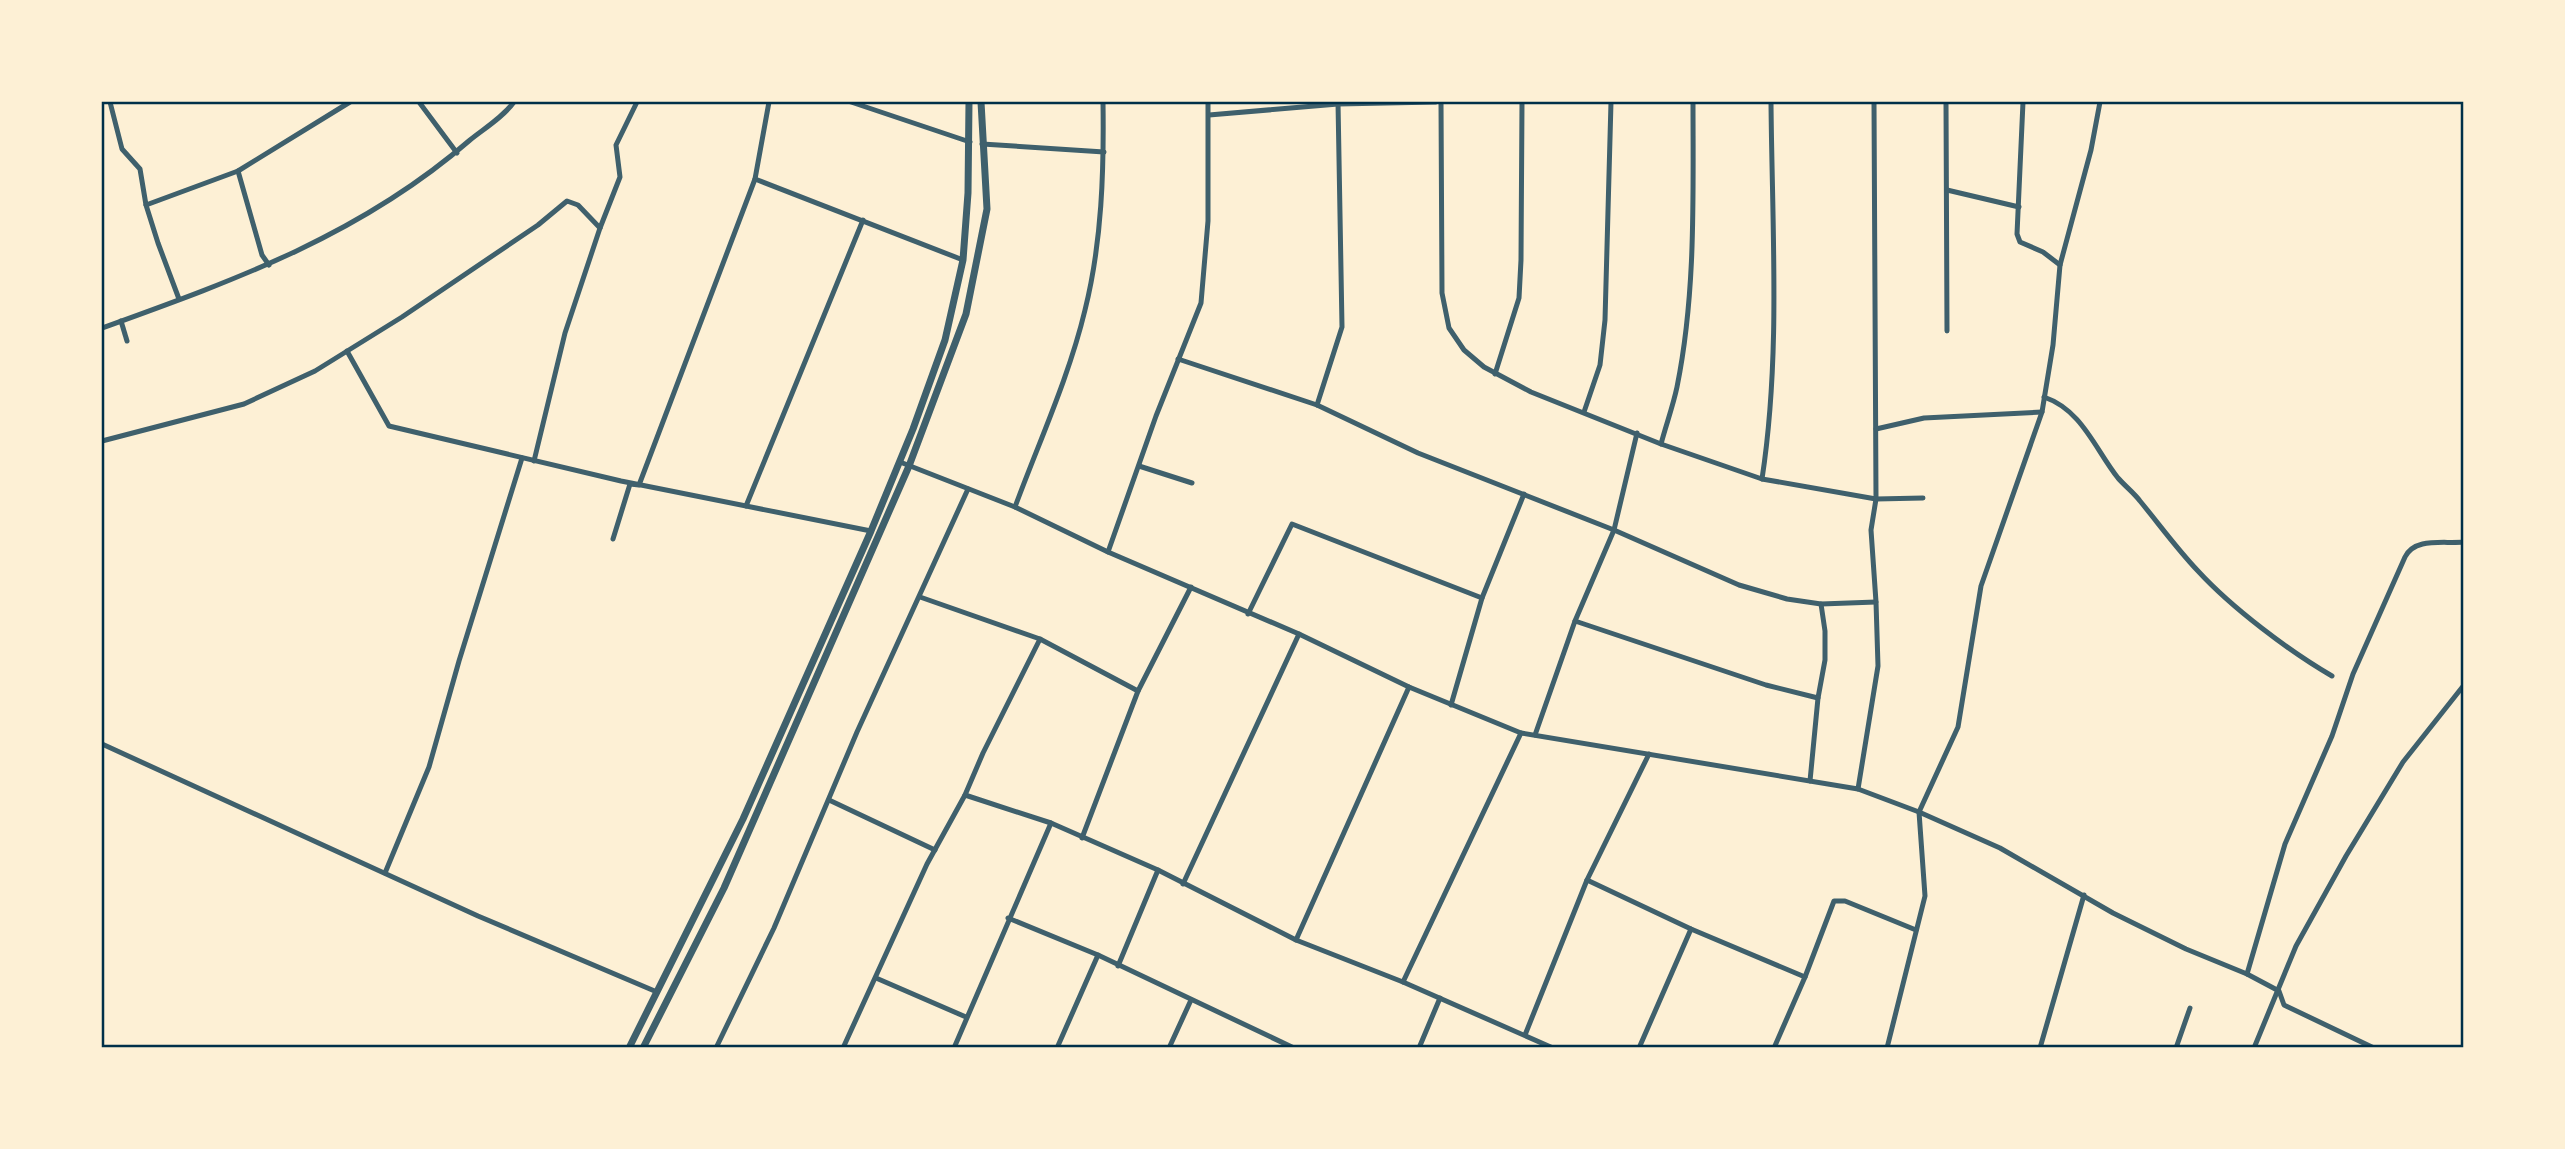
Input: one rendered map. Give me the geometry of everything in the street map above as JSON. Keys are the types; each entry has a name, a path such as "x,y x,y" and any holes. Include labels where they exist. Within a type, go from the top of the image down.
{"street":[{"path":"110,102 122,149 140,169 146,205 179,299"},
{"path":"146,205 238,171 350,102"},
{"path":"419,102 457,153"},
{"path":"102,328 269,265 354,222 457,153 514,102"},
{"path":"534,461 565,333 620,177 616,145 637,102"},
{"path":"639,485 755,178 769,102"},
{"path":"851,102 970,142"},
{"path":"629,1048 743,819 871,531 900,462 945,340 963,260 970,142 969,102"},
{"path":"643,1048 724,888 909,466 966,314 987,209 981,102"},
{"path":"1015,507 1061,385 1085,310 1097,251 1104,152 1102,102"},
{"path":"1108,552 1201,303 1208,221 1208,102"},
{"path":"1209,116 1338,103 1438,102 1441,293 1449,328 1464,350 1495,374 1531,392 1661,444 1762,480 1876,499 1923,498"},
{"path":"1495,374 1519,298 1522,102"},
{"path":"1584,412 1600,365 1605,320 1611,102"},
{"path":"1661,444 1677,389 1686,336 1693,220 1693,102"},
{"path":"1762,480 1770,426 1773,349 1771,102"},
{"path":"1858,789 1878,666 1871,530 1876,499 1874,102"},
{"path":"1946,102 1947,331"},
{"path":"2024,102 2017,234 2020,242 2043,252 2060,265"},
{"path":"1887,1048 1925,895 1919,812 1958,727 1981,586 2042,412 2054,332 2060,265 2091,150 2100,102"},
{"path":"1317,405 1342,327 1338,103"},
{"path":"982,144 1104,152"},
{"path":"238,171 262,255 269,265"},
{"path":"755,178 963,260"},
{"path":"1947,190 2019,207"},
{"path":"102,441 244,404 315,371 538,225 567,201 578,205 600,228"},
{"path":"746,506 863,220"},
{"path":"121,321 127,341"},
{"path":"347,351 389,426 639,485 871,531"},
{"path":"1178,359 1317,405 1418,453 1615,530 1739,585 1787,599 1821,604 1876,602"},
{"path":"2045,397 2055,400 2074,415 2118,478 2135,494 2198,571 2238,608 2332,677"},
{"path":"1876,429 1924,418 2042,412"},
{"path":"1535,735 1575,621 1615,530 1637,433"},
{"path":"385,873 429,767 459,661 523,458"},
{"path":"900,462 1015,507 1108,552 1298,634 1409,687 1521,733 1858,789 1919,812 2000,849 2113,913 2186,949 2247,974 2278,991 2284,1005 2374,1048"},
{"path":"1139,466 1192,483"},
{"path":"613,539 630,484 639,485"},
{"path":"716,1048 774,928 968,489"},
{"path":"1451,705 1482,598 1524,494"},
{"path":"1248,614 1293,524 1482,598"},
{"path":"2247,974 2285,844 2332,736 2363,650 2404,557 2409,548 2418,543 2463,542"},
{"path":"1082,838 1138,691 1191,587"},
{"path":"920,597 1040,639 1138,691"},
{"path":"1810,781 1818,698 1825,660 1821,604"},
{"path":"1575,621 1766,685 1818,698"},
{"path":"1183,884 1298,634"},
{"path":"843,1048 935,850 965,795 1040,639"},
{"path":"2254,1048 2296,946 2346,856 2403,762 2463,685"},
{"path":"1296,940 1409,687"},
{"path":"1404,982 1521,733"},
{"path":"102,744 478,916 657,992"},
{"path":"1525,1035 1587,880 1649,754"},
{"path":"965,795 1051,823 1157,870 1296,940 1404,982 1553,1048"},
{"path":"829,800 935,850"},
{"path":"954,1048 1051,823"},
{"path":"1118,966 1157,870"},
{"path":"1587,880 1691,929 1805,977"},
{"path":"2040,1048 2084,895"},
{"path":"1773,1048 1805,977 1834,901 1846,901 1916,930"},
{"path":"1008,918 1098,955 1294,1048"},
{"path":"1639,1048 1691,929"},
{"path":"1058,1048 1098,955"},
{"path":"876,978 967,1017"},
{"path":"1419,1048 1440,998"},
{"path":"1168,1048 1191,1000"},
{"path":"2176,1048 2190,1008"}]}
